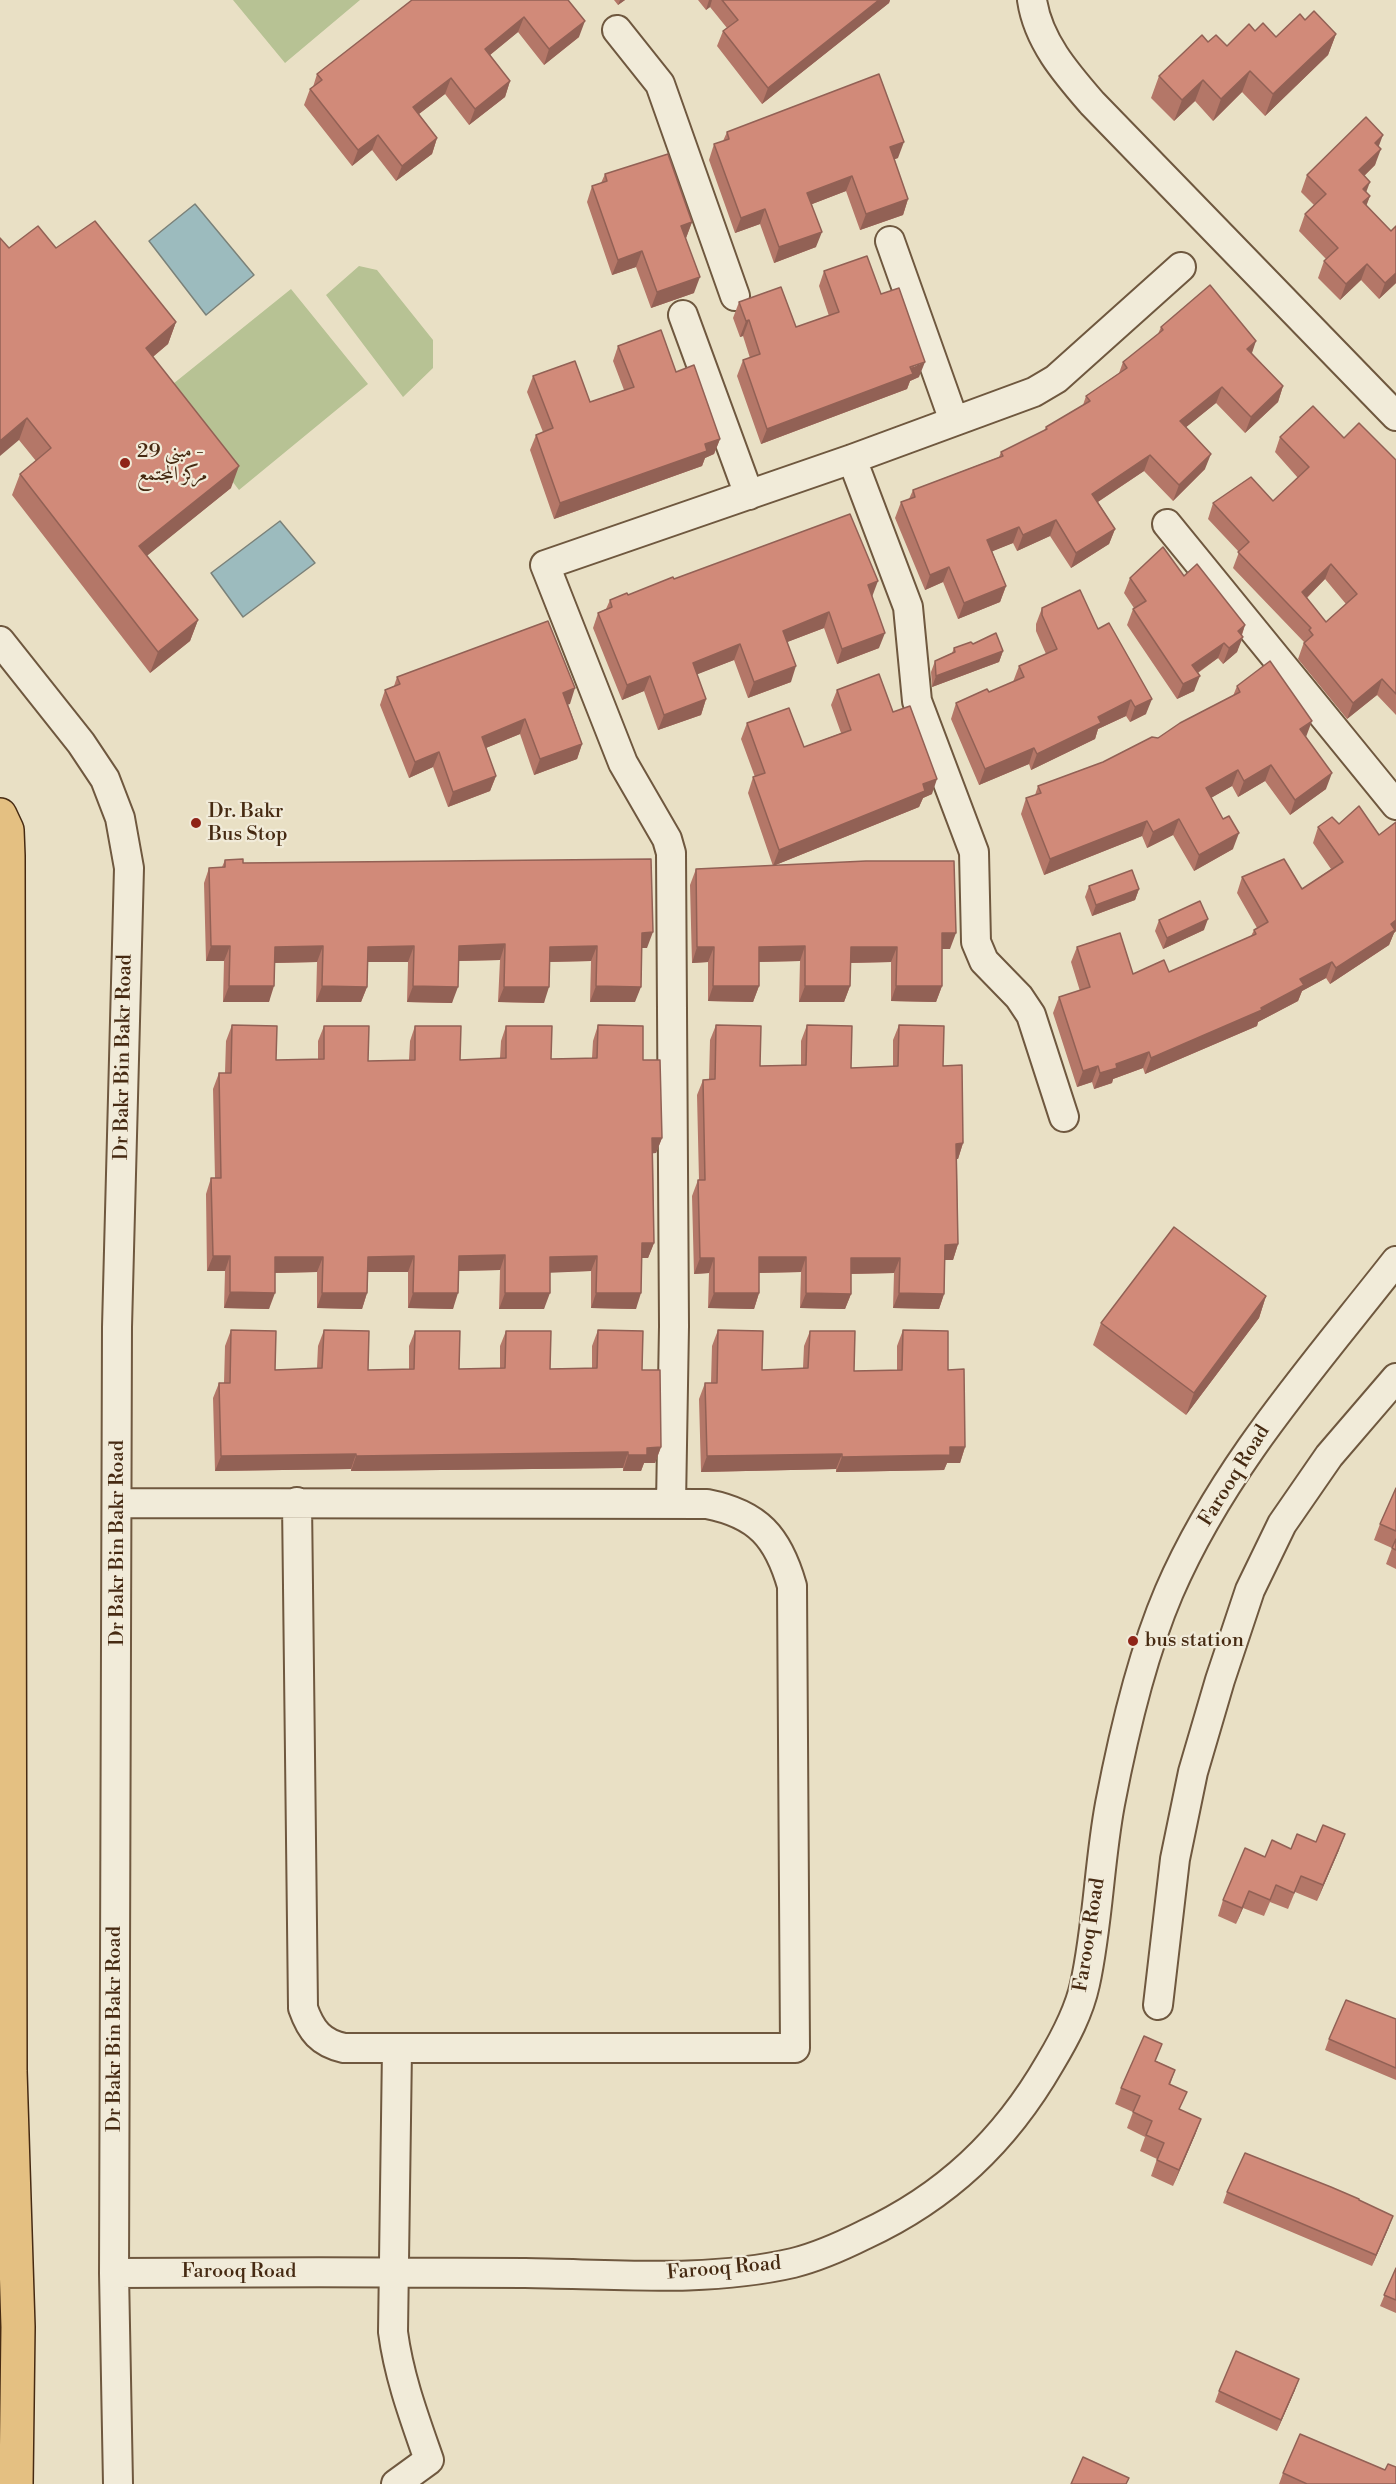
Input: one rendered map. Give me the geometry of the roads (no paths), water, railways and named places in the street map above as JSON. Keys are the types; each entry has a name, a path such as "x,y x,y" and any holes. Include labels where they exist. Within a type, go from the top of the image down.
{"main road":[{"path":"0,815 7,830 4,851 5,2070 9,2327 16,2474"}],"street":[{"path":"1032,0 1044,38 1064,70 1092,103 1396,416"},
{"path":"617,30 660,84 735,296"},
{"path":"890,240 954,421"},
{"path":"670,1504 674,1326 671,854 667,839 623,763 544,565 852,459 1034,392 1056,379 1181,267"},
{"path":"683,315 749,495"},
{"path":"852,459 908,607 917,700 974,852 976,942 984,961 1019,997 1030,1015 1064,1117"},
{"path":"1167,524 1396,805"},
{"name":"Dr Bakr Bin Bakr Road","path":"0,641 81,743 105,780 120,818 129,868 118,1315 114,2273 118,2484"},
{"name":"Farooq Road","path":"114,2273 394,2272 683,2275 742,2271 796,2262 841,2246 890,2223 959,2177 998,2137 1031,2096 1056,2053 1085,1986 1110,1804 1146,1659 1169,1594 1200,1532 1238,1465 1277,1410 1396,1261"},
{"path":"1158,2004 1174,1859 1193,1772 1250,1590 1281,1524 1329,1456 1396,1378"},
{"path":"118,1503 297,1502 707,1504 732,1509 753,1520 771,1539 785,1561 792,1586 795,2048 344,2048 329,2045 316,2033 307,2020 303,2008 297,1502"},
{"path":"396,2484 429,2460 406,2396 398,2366 393,2332 397,2049"},
{"path":"0,2431 6,2436 16,2474"}],"water":[{"path":"195,204 254,275 206,315 149,241"},
{"path":"280,521 315,563 243,617 211,573"}],"place":[{"name":"مبنى 29 - مركز المجتمع","path":"125,463"},
{"name":"Dr. Bakr Bus Stop","path":"196,823"},
{"name":"bus station","path":"1133,1641"}]}
